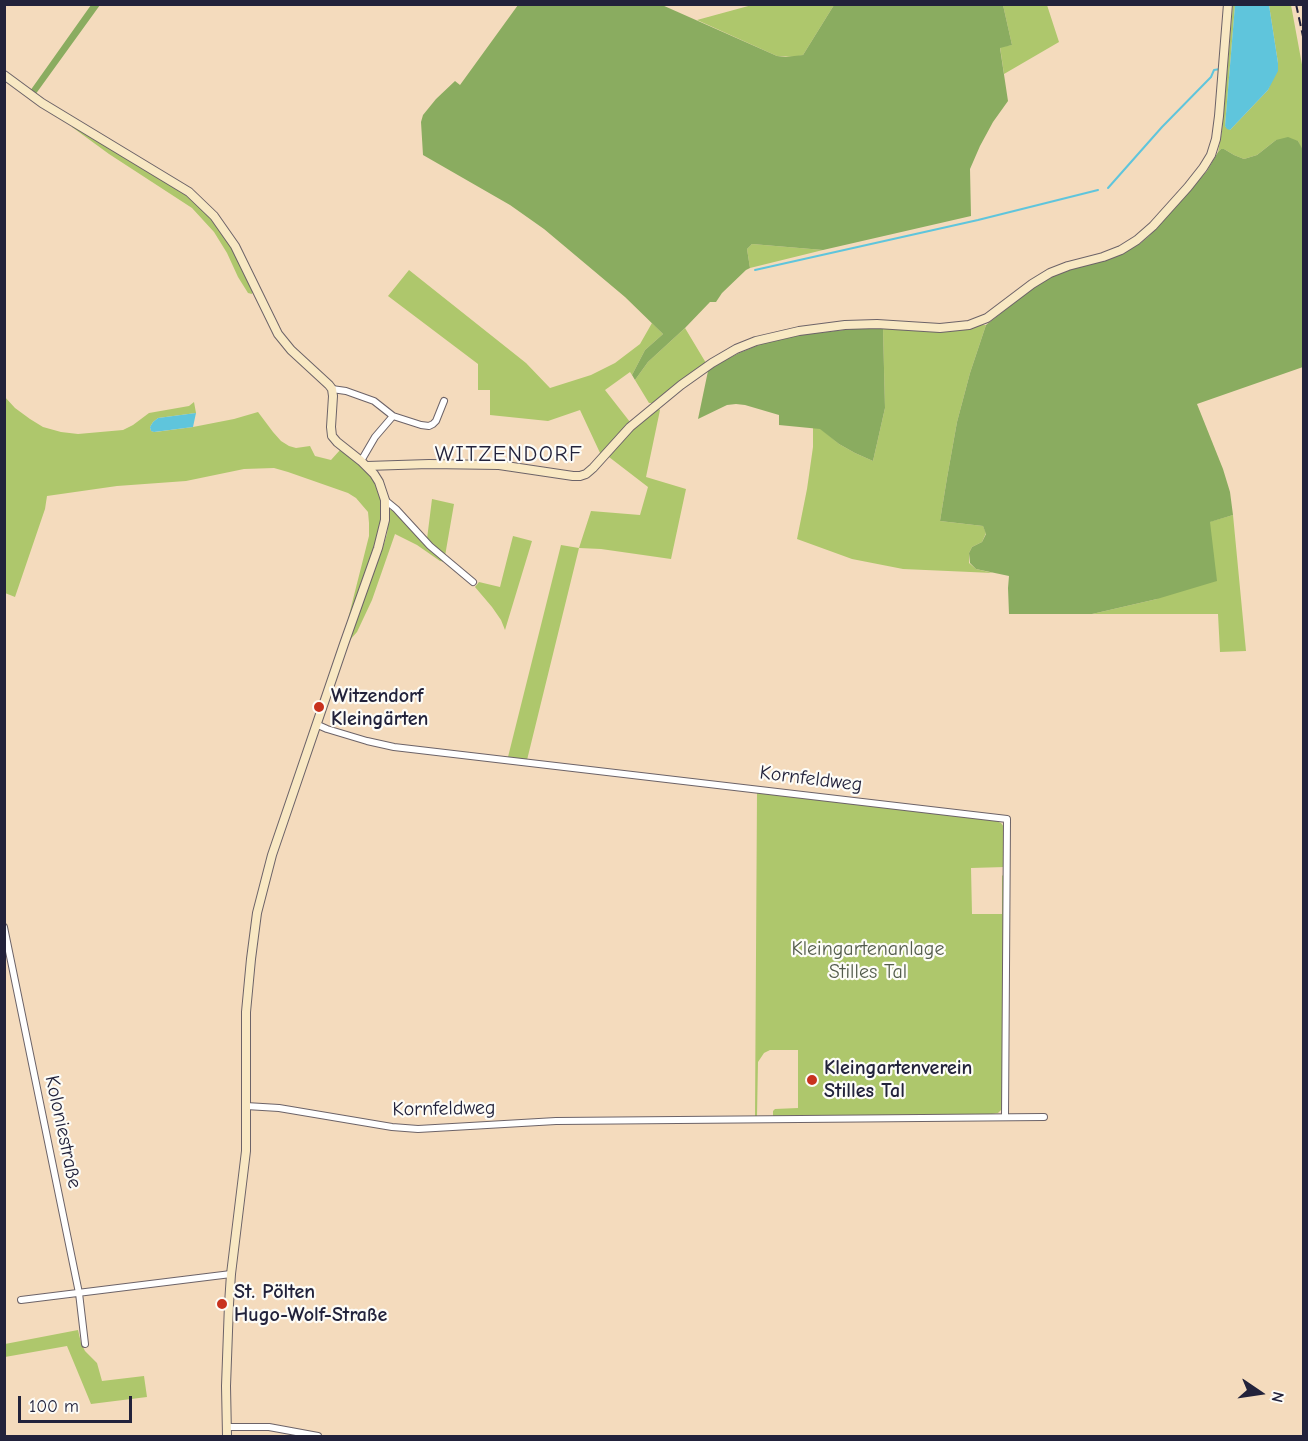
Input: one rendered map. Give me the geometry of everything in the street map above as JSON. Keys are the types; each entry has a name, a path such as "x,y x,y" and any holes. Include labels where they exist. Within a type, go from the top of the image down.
{"street":[{"path":"364,464 499,465 580,476 593,468 630,427 651,409 712,363 756,340 836,326 877,324 961,327 987,318 1050,273 1121,250 1153,226 1188,187 1207,162 1214,147 1218,128 1228,4"},
{"path":"4,75 42,103 189,192 214,216 228,235 285,343 332,389 346,391 374,401 393,416 410,423 429,426 436,421 444,400"},
{"path":"318,1437 269,1427 227,1432 227,1334 231,1274 246,1151 247,995 257,913 272,855 378,549 385,520 384,500 374,474 332,436 332,389"},
{"path":"364,464 375,437 393,416"},
{"path":"384,500 396,509 430,546 473,582"},
{"name":"Kornfeldweg","path":"318,725 393,747 1007,819 1005,1117"},
{"name":"Koloniestraße","path":"4,927 79,1293 84,1344"},
{"name":"Kornfeldweg","path":"246,1106 279,1108 392,1127 418,1129 556,1121 1044,1117"},
{"path":"21,1300 231,1274"}],"green space":[{"path":"91,5 100,5 35,95 30,91"},
{"path":"518,5 662,5 777,56 786,57 803,55 834,5 1003,5 1012,45 1000,48 1008,101 993,122 970,169 971,216 823,250 752,244 747,249 750,268 722,293 716,302 710,302 648,362 635,380 632,375 645,350 663,334 625,297 544,229 510,205 423,155 421,122 423,115 455,81 460,85"},
{"path":"752,5 834,5 803,55 794,57 777,56 697,20"},
{"path":"1003,5 1047,5 1059,42 1004,74 1000,47 1012,45"},
{"path":"1233,5 1235,5 1225,126 1230,130 1268,90 1278,63 1269,5 1291,5 1303,70 1303,152 1298,141 1276,140 1257,155 1244,159 1224,149 1218,152 1222,131"},
{"path":"73,125 196,202 212,218 231,247 253,290 252,294 248,293 238,277 214,232 192,208 109,154 72,127"},
{"path":"1288,137 1298,141 1304,152 1303,367 1197,404 1223,469 1230,492 1233,515 1210,522 1217,581 1157,599 1092,614 1009,614 1009,576 976,569 970,563 969,553 972,547 982,542 986,534 983,526 940,521 957,422 986,325 1034,287 1052,276 1115,257 1141,243 1207,171 1221,149 1244,159 1257,155 1276,140"},
{"path":"752,244 823,250 750,268 747,249"},
{"path":"409,270 526,363 550,388 591,375 615,363 640,344 652,323 663,334 645,350 632,375 630,372 605,390 630,422 601,455 580,410 548,421 490,415 490,390 478,390 478,364 388,296"},
{"path":"986,325 957,422 940,521 983,526 986,533 982,542 972,547 969,553 969,563 976,569 993,573 903,569 852,559 797,539 807,489 813,447 813,428 820,428 839,444 873,461 885,408 883,328"},
{"path":"685,328 706,363 653,403 649,403 635,380 648,362"},
{"path":"861,328 883,328 885,408 873,461 839,444 820,429 779,425 779,415 745,405 727,405 698,419 708,371 720,363 761,344 800,335"},
{"path":"4,396 30,419 43,427 61,432 78,434 123,430 149,413 189,406 194,402 196,413 158,418 150,427 151,431 193,427 258,412 281,441 289,446 296,448 310,446 315,456 331,460 340,450 371,476 376,483 381,500 379,532 343,639 369,536 368,512 356,498 348,493 274,468 244,469 186,481 117,486 47,496 45,509 15,597 5,593"},
{"path":"658,408 660,410 646,477 686,489 671,559 579,548 591,511 640,515 648,487 609,457 632,430"},
{"path":"432,499 454,504 445,556 427,539"},
{"path":"390,510 395,510 445,562 395,534 372,600 357,632 349,641 382,550"},
{"path":"1233,515 1246,651 1220,652 1218,614 1092,614 1157,599 1209,522"},
{"path":"513,536 532,541 505,630 492,607 475,587 479,582 500,587"},
{"path":"561,545 579,548 527,760 508,757"},
{"name":"Kleingartenanlage Stilles Tal","path":"757,792 1001,823 1004,827 1005,867 971,868 972,914 1002,914 1002,875 1004,877 1003,1103 998,1113 773,1116 775,1109 798,1108 798,1050 770,1050 764,1053 758,1062 757,1116 755,1116"},
{"path":"78,1330 85,1351 97,1363 102,1381 144,1376 147,1397 91,1404 67,1346 5,1357 5,1344"}],"water":[{"path":"1235,5 1269,5 1278,71 1268,90 1230,130 1225,126"},
{"path":"196,413 193,427 151,431 150,427 158,418"}],"waterway":[{"path":"1108,188 1162,127 1211,77 1214,70 1220,69"},
{"path":"755,270 978,220 1098,190"}],"railway":[{"path":"1296,4 1304,41"}],"place":[{"name":"Witzendorf Kleingärten","path":"319,707"},
{"name":"Kleingartenverein Stilles Tal","path":"812,1080"},
{"name":"St. Pölten Hugo-Wolf-Straße","path":"222,1304"}],"district":[{"name":"WITZENDORF","path":"509,455"}]}
